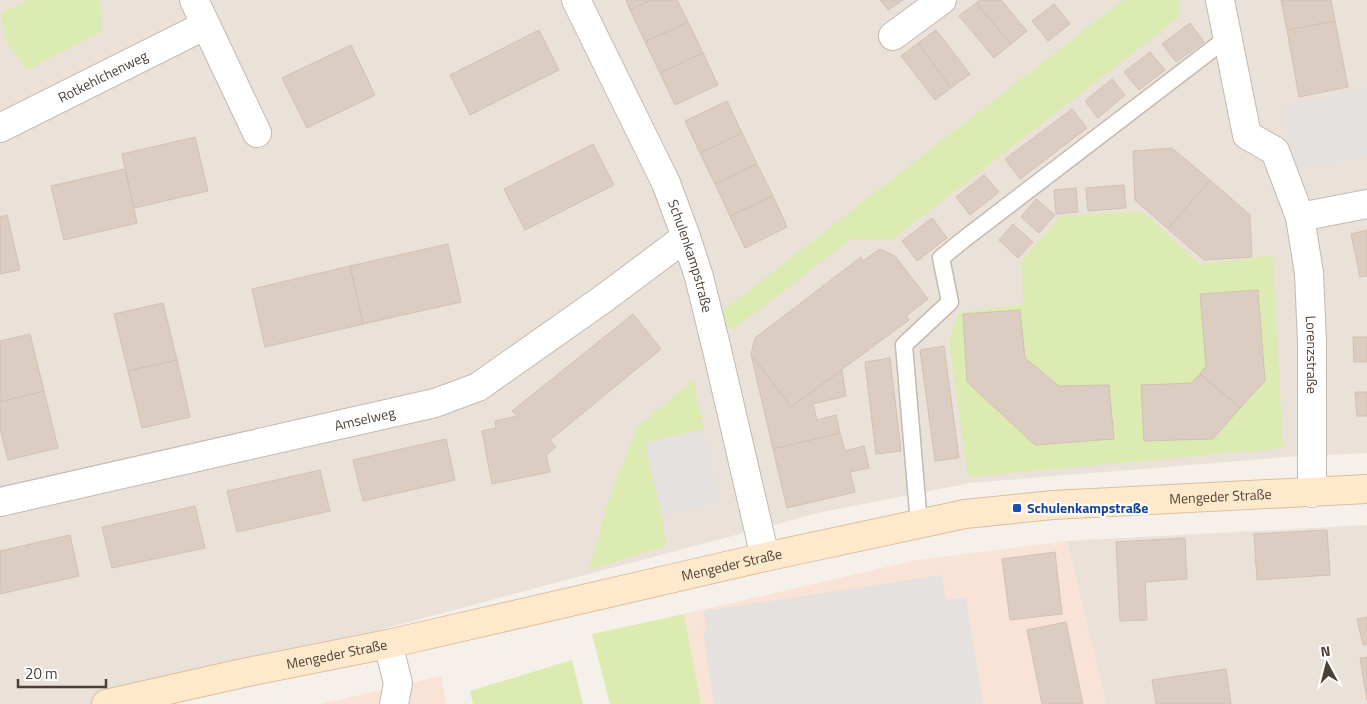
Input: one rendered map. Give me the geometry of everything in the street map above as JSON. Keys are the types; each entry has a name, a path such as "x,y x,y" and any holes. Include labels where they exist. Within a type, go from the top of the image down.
{"main road":[{"name":"Mengeder Straße","path":"106,704 243,673 388,644 765,557 965,514 1017,508 1367,489"}],"street":[{"path":"194,0 257,133"},
{"name":"Schulenkampstraße","path":"576,0 666,183 686,237 699,277 765,557"},
{"path":"893,36 942,0"},
{"name":"Lorenzstraße","path":"1220,0 1247,135 1275,151 1300,217 1309,273 1312,342 1312,493"},
{"name":"Rotkehlchenweg","path":"0,128 206,25"},
{"path":"1300,217 1367,204"},
{"name":"Amselweg","path":"0,502 435,403 478,387 603,299 686,237"},
{"path":"388,644 398,683 394,704"}],"lane":[{"path":"919,524 904,345 950,302 941,258 1227,38"}],"shaded area":[{"path":"0,0 1367,0 1367,453 1286,457 970,483 822,512 142,693 93,704 0,704"},
{"path":"1367,89 1367,156 1295,171 1282,107"},
{"path":"704,429 720,501 662,516 645,443"},
{"path":"1367,525 1367,704 1106,704 1067,541"},
{"path":"1067,541 1106,704 701,704 684,614 917,560"},
{"path":"942,575 946,600 966,597 983,704 714,704 703,631 706,631 704,611"},
{"path":"441,676 446,704 321,704"}],"green space":[{"path":"28,0 100,0 102,31 27,70 6,41 1,13"},
{"path":"1123,0 1179,0 1179,17 892,240 851,239 731,331 721,312"},
{"path":"1142,211 1200,264 1273,256 1283,448 968,477 949,341 958,313 1023,304 1022,261 1060,216"},
{"path":"693,380 704,429 645,443 662,516 666,546 589,570 609,499 637,428"},
{"path":"684,614 701,704 610,704 592,634"},
{"path":"572,660 583,704 473,704 470,691"}],"building":[{"path":"626,0 651,0 630,10"},
{"path":"651,0 677,0 688,22 645,42 630,10"},
{"path":"880,0 903,0 888,10"},
{"path":"979,0 1001,0 1027,31 1011,44 976,3"},
{"path":"1281,0 1331,0 1335,21 1287,30"},
{"path":"976,3 1011,44 994,58 959,16"},
{"path":"1054,4 1070,24 1048,41 1032,21"},
{"path":"1335,21 1348,87 1299,97 1287,30"},
{"path":"688,22 703,53 660,73 645,42"},
{"path":"1190,23 1204,42 1176,62 1162,44"},
{"path":"539,30 559,70 470,115 450,75"},
{"path":"936,30 970,74 951,88 918,43"},
{"path":"918,43 951,88 935,100 901,56"},
{"path":"351,45 375,95 307,128 282,78"},
{"path":"1150,52 1165,70 1139,90 1124,72"},
{"path":"703,53 718,85 675,105 660,73"},
{"path":"1112,79 1125,95 1098,118 1085,101"},
{"path":"727,101 742,133 700,153 685,121"},
{"path":"1072,109 1087,128 1020,179 1005,159"},
{"path":"742,133 757,164 715,184 700,153"},
{"path":"195,137 208,191 134,208 122,154"},
{"path":"593,144 614,185 525,230 504,189"},
{"path":"1172,148 1210,180 1168,229 1135,200 1133,151"},
{"path":"757,164 773,196 730,216 715,184"},
{"path":"125,169 137,223 64,240 51,186"},
{"path":"984,175 999,192 970,215 956,197"},
{"path":"1210,180 1250,215 1252,257 1204,260 1168,229"},
{"path":"1124,185 1126,208 1088,211 1086,188"},
{"path":"1076,188 1078,212 1056,214 1054,190"},
{"path":"773,196 787,227 745,248 730,216"},
{"path":"1036,199 1055,215 1039,233 1021,217"},
{"path":"7,215 20,270 0,274 0,217"},
{"path":"932,218 947,238 917,261 902,241"},
{"path":"1013,224 1033,242 1018,258 999,240"},
{"path":"1367,230 1367,276 1360,277 1351,234"},
{"path":"448,244 461,302 363,324 350,266"},
{"path":"880,249 895,256 928,299 906,316 909,320 791,407 751,354 755,338 861,257 863,261"},
{"path":"350,266 363,324 265,347 252,289"},
{"path":"1258,290 1265,381 1240,408 1200,374 1206,366 1200,294"},
{"path":"163,303 177,360 128,371 114,314"},
{"path":"1020,310 1025,358 1059,386 1109,385 1114,439 1035,445 967,382 963,314"},
{"path":"633,314 661,349 550,440 556,447 546,455 550,472 492,484 482,431 496,428 495,421 517,416 512,411"},
{"path":"30,334 44,391 0,402 0,341"},
{"path":"1353,337 1367,337 1367,362 1354,362"},
{"path":"944,346 959,458 935,461 920,350"},
{"path":"751,354 791,407 842,370 846,396 813,404 817,420 836,415 840,433 773,449"},
{"path":"890,358 901,451 876,454 865,362"},
{"path":"177,360 190,417 142,428 128,371"},
{"path":"1200,374 1240,408 1213,439 1144,441 1141,385 1191,383"},
{"path":"44,391 58,448 8,460 0,429 0,402"},
{"path":"1355,392 1367,392 1367,416 1357,416"},
{"path":"840,433 845,451 864,446 869,468 850,472 855,492 787,508 773,449"},
{"path":"446,439 455,480 363,501 353,460"},
{"path":"320,470 330,511 237,532 227,491"},
{"path":"195,506 205,548 112,568 102,527"},
{"path":"1327,530 1330,575 1257,580 1254,534"},
{"path":"70,535 79,576 0,594 0,551"},
{"path":"1185,538 1187,579 1145,582 1147,620 1120,621 1116,542"},
{"path":"1055,552 1062,614 1010,620 1002,559"},
{"path":"1367,617 1367,644 1363,645 1357,619"},
{"path":"1066,622 1083,704 1042,704 1027,630"},
{"path":"1367,657 1367,700 1360,658"},
{"path":"1226,669 1231,704 1156,704 1152,680"}],"place":[{"name":"Schulenkampstraße","path":"1017,508"}]}
